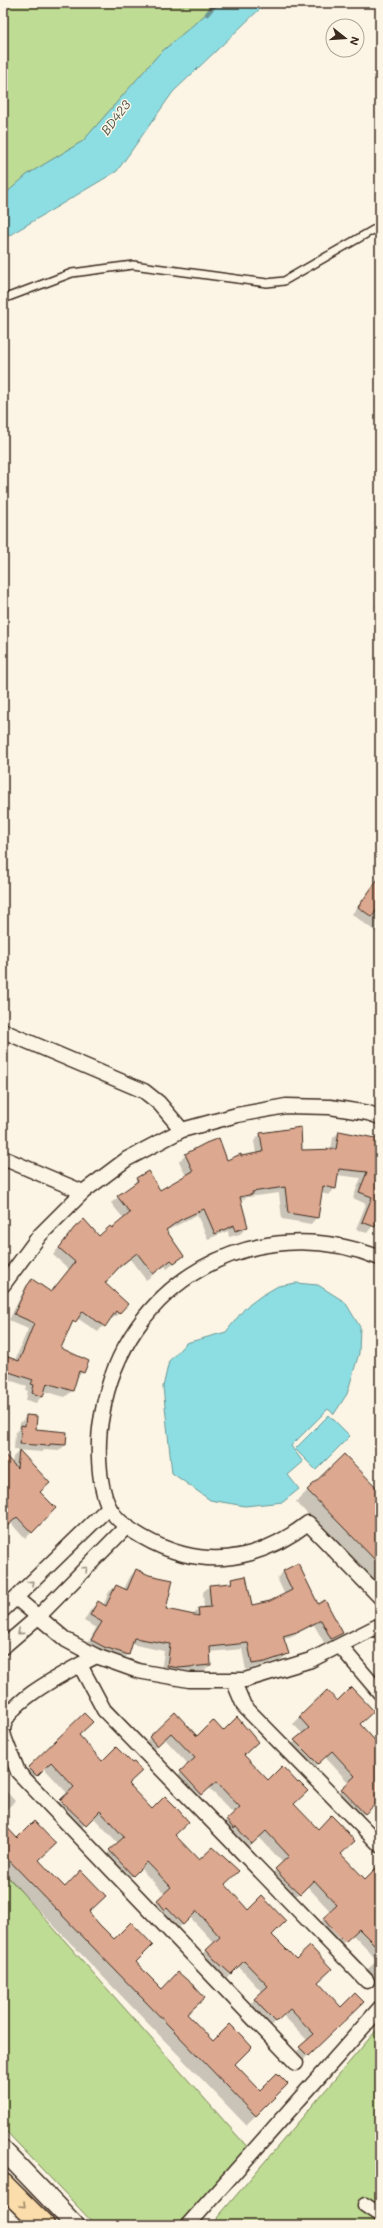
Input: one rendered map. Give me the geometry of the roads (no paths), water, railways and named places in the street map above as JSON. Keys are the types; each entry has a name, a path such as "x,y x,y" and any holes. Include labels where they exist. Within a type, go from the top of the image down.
{"main road":[{"path":"3,2185 43,2225"}],"street":[{"path":"3,1031 144,1091 159,1103 182,1130"},
{"path":"4,1282 40,1235 83,1192 127,1159 182,1130 237,1115 286,1106 330,1107 368,1113 380,1118"},
{"path":"3,1158 83,1192"},
{"path":"380,1258 346,1247 325,1243 304,1242 262,1245 221,1258 196,1271 168,1292 139,1324 117,1361 109,1380 100,1422 99,1443 103,1486 109,1507 127,1526 142,1536 174,1552 191,1556 214,1558 244,1555 262,1550 294,1534 308,1523 380,1597"},
{"path":"3,1610 109,1507"},
{"path":"3,1647 38,1617 127,1526"},
{"path":"16,1598 66,1640 96,1656 138,1671 189,1680 245,1680 311,1660 380,1625"},
{"path":"340,1646 380,1693"},
{"path":"96,1656 56,1678 27,1697 10,1713 3,1731 18,1772 296,2064"},
{"path":"80,1665 104,1710 367,1981"},
{"path":"233,1680 244,1706 380,1845"},
{"path":"188,2225 380,2008"},
{"path":"3,2150 75,2225"},
{"path":"365,2204 380,2215"}],"lane":[{"path":"3,299 72,273 115,266 133,265 267,283 284,281 380,226"}],"water":[{"path":"219,3 266,3 173,92 117,171 3,239 3,196 28,174 83,141 159,54"},
{"path":"296,1283 318,1285 345,1302 360,1327 359,1353 347,1394 334,1414 328,1409 291,1446 303,1462 288,1475 299,1489 283,1502 245,1506 210,1500 172,1473 163,1387 169,1361 186,1343 226,1332 245,1308 261,1296 278,1286"},
{"path":"329,1415 350,1436 316,1470 295,1449"}],"waterway":[{"name":"BD423","path":"207,14 216,3"}]}
